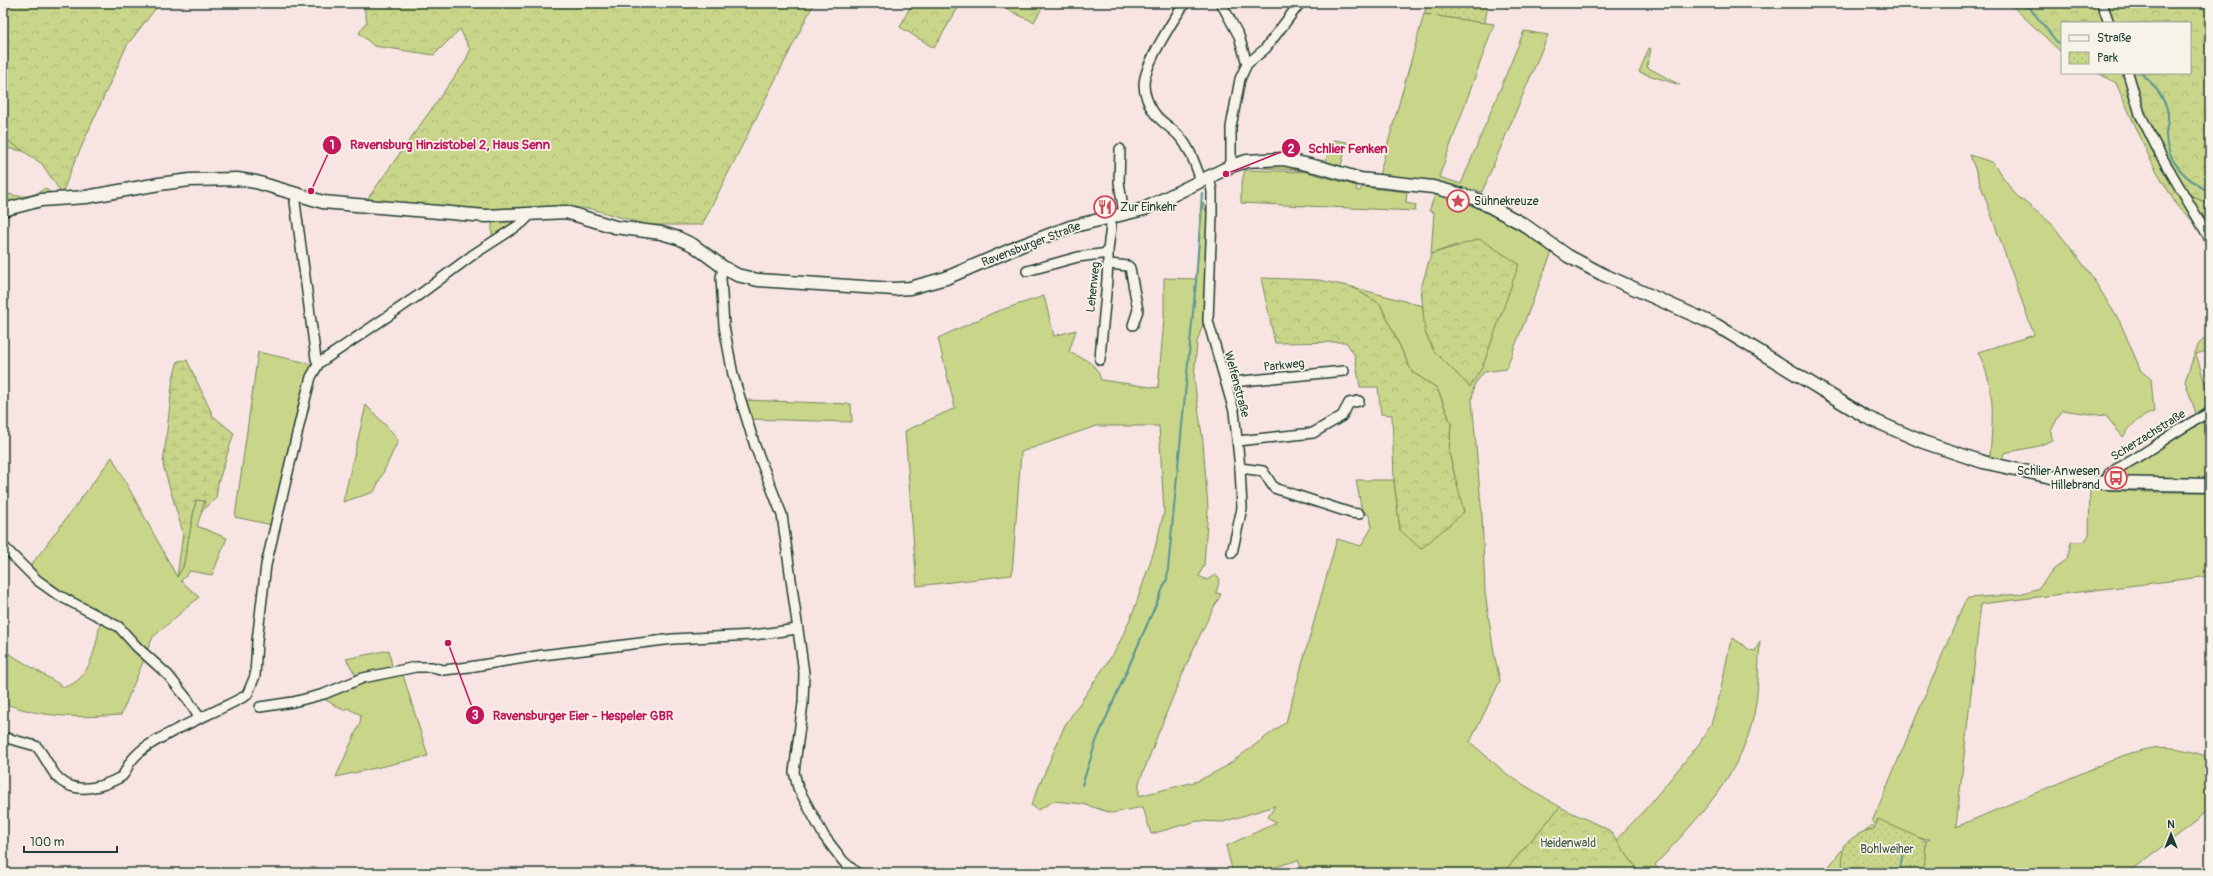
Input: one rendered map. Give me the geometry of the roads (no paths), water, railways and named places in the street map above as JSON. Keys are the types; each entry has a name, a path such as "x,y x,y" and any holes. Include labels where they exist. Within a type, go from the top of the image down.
{"main road":[{"name":"Ravensburger Straße","path":"3,210 41,200 86,197 190,180 237,179 256,182 298,196 323,202 466,215 566,212 615,227 661,233 693,245 723,268 737,275 758,280 894,289 925,285 946,278 1020,246 1070,227 1144,208 1231,166 1247,161 1283,159 1323,168 1365,180 1433,187 1480,200 1524,224 1575,259 1716,325 1866,417 1923,442 1983,462 2050,477 2105,483 2210,485"}],"street":[{"name":"Welfenstraße","path":"1185,3 1164,36 1147,71 1144,86 1153,111 1160,120 1180,137 1188,148 1212,191 1208,321 1216,354 1227,384 1234,411 1240,468 1242,508 1232,553"},
{"path":"1221,3 1239,36 1247,64"},
{"path":"1231,166 1231,126 1240,79 1247,64 1265,49 1300,3"},
{"path":"2102,3 2109,22"},
{"path":"2128,74 2140,114 2160,154 2210,239"},
{"path":"1120,149 1119,182 1124,214"},
{"path":"298,196 295,202 315,351 319,363"},
{"path":"3,737 36,746 57,777 66,784 76,788 89,788 103,785 121,778 138,753 148,745 247,695 255,676 266,565 306,396 311,377 319,363 419,295 474,254 522,224 531,214"},
{"name":"Lehenweg","path":"1100,360 1102,317 1109,264 1108,253 1112,229 1111,217"},
{"path":"1027,271 1078,257 1108,253"},
{"path":"1109,264 1128,266 1130,268 1138,310 1133,325"},
{"path":"723,268 721,278 724,326 733,375 755,446 782,515 804,674 804,688 794,772 798,788 824,836 843,861 857,873"},
{"name":"Parkweg","path":"1227,384 1233,382 1344,371"},
{"path":"1238,440 1313,433 1342,416 1349,403 1359,401"},
{"name":"Scherzachstraße","path":"2105,483 2110,472 2125,466 2195,420 2210,413"},
{"path":"1240,468 1263,471 1274,488 1351,514 1360,514"},
{"path":"3,546 37,580 58,595 119,627 137,647 168,675 188,700 199,718"},
{"path":"260,707 318,695 363,678 402,669 432,666 444,670 469,668 543,655 673,639 754,635 797,629"}],"waterway":[{"path":"2018,3 2029,7 2057,42 2061,44"},
{"path":"2142,74 2158,91 2166,107 2168,113 2166,135 2167,145 2174,162 2186,176 2210,192"},
{"path":"1082,785 1097,739 1167,579 1196,282 1202,193"},
{"path":"1899,873 1904,847"}],"place":[{"name":"Schlier Fenken","path":"1226,174"},
{"name":"Ravensburg Hinzistobel 2, Haus Senn","path":"311,191"},
{"name":"Sühnekreuze","path":"1458,201"},
{"name":"Zur Einkehr","path":"1105,207"},
{"name":"Schlier Anwesen Hillebrand","path":"2116,478"},
{"name":"Ravensburger Eier - Hespeler GBR","path":"448,643"}],"park label":[{"name":"Heidenwald","path":"1568,843"},
{"name":"Bohlweiher","path":"1887,849"}]}
